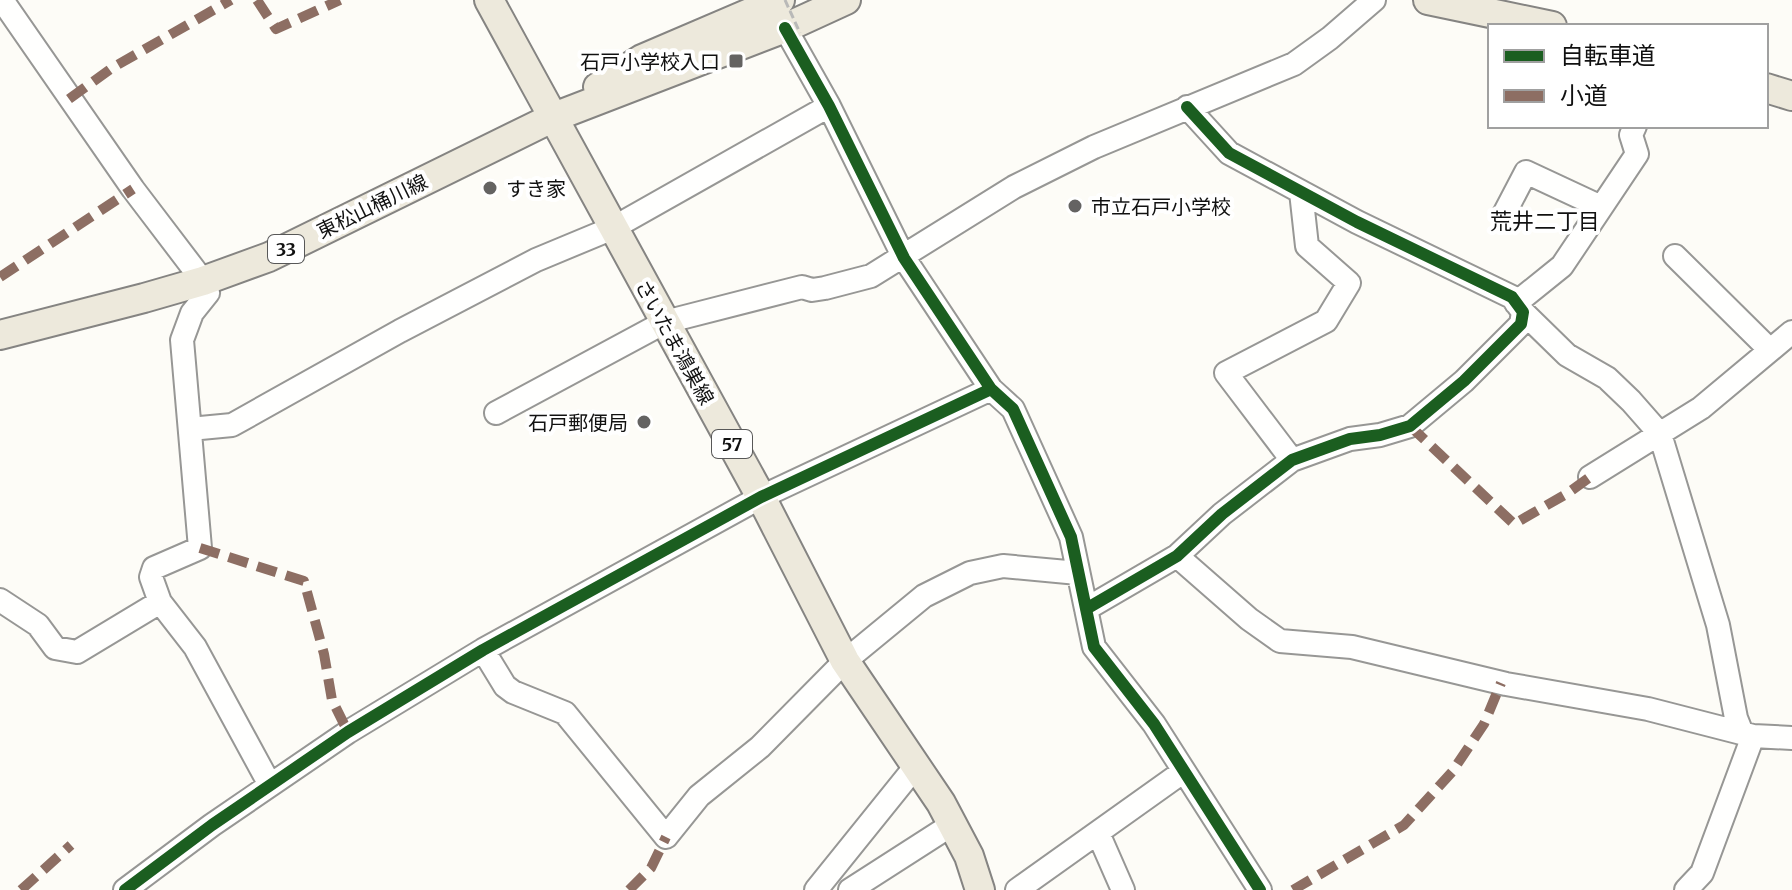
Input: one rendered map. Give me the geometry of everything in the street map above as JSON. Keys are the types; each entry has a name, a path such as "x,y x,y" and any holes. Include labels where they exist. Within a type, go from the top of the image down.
{"main road":[{"name":"さいたま鴻巣線","path":"489,0 761,497 845,661 941,803 969,856 980,890"},
{"name":"東松山桶川線","path":"0,335 203,281 269,257 554,117 782,11 846,0"},
{"path":"1428,0 1542,24"},
{"path":"1768,89 1792,96"}],"street":[{"path":"2,0 124,176 203,281 208,293 192,313 182,340 200,548 154,568 151,577 160,602 195,647 270,785"},
{"path":"496,413 665,322 802,287 812,290 825,288 871,276 1014,187 1094,147 1294,64 1374,0"},
{"path":"782,11 904,258 991,389 1013,409 1071,537 1094,647 1154,724 1260,890"},
{"path":"190,429 232,425 400,331 536,260 613,228 829,106"},
{"path":"1187,107 1229,153 1357,222 1512,297 1567,355 1607,378 1660,434 1718,625 1747,734 1702,873 1686,890"},
{"path":"1086,609 1177,556 1222,514 1292,460 1350,439 1380,435 1410,426 1464,381 1521,324 1520,308 1562,266 1637,154 1631,135 1634,128"},
{"path":"1503,216 1526,172 1601,207"},
{"path":"1292,460 1226,373 1326,321 1349,283 1307,246 1301,192"},
{"path":"1675,256 1770,350"},
{"path":"1590,477 1701,408 1792,332"},
{"path":"125,890 348,732 483,650 761,497 991,389"},
{"path":"1177,556 1249,619 1280,641 1352,647 1506,684 1648,709 1747,734 1792,738"},
{"path":"483,650 505,686 565,713 666,837 699,796 760,747 845,661 924,596 970,573 1003,566 1078,573"},
{"path":"0,600 38,625 55,648 77,652 160,602"},
{"path":"816,890 915,767"},
{"path":"1017,890 1184,771"},
{"path":"850,890 945,829"},
{"path":"1098,833 1123,890"}],"marked path":[{"path":"69,99 112,68 231,0"},
{"path":"257,0 276,29 340,0"},
{"path":"0,277 133,189"},
{"path":"1410,426 1514,524 1590,477"},
{"path":"200,548 304,581 324,654 332,700 348,732"},
{"path":"1293,890 1404,825 1452,772 1484,724 1501,683"},
{"path":"629,890 651,868 666,837"},
{"path":"21,890 71,845"}],"cycle path":[{"path":"785,28 829,106 904,258 991,389 1013,409 1071,537 1094,647 1154,724 1260,890"},
{"path":"1086,609 1177,556 1222,514 1292,460 1350,439 1380,435 1410,426 1464,381 1521,324 1523,312 1512,297 1357,222 1229,153 1187,107"},
{"path":"125,890 212,825 348,732 483,650 761,497 991,389"}],"place":[{"name":"石戸小学校入口","path":"736,61"},
{"name":"すき家","path":"490,188"},
{"name":"市立石戸小学校","path":"1075,206"},
{"name":"石戸郵便局","path":"644,422"}],"district":[{"name":"荒井二丁目","path":"1545,221"}]}
